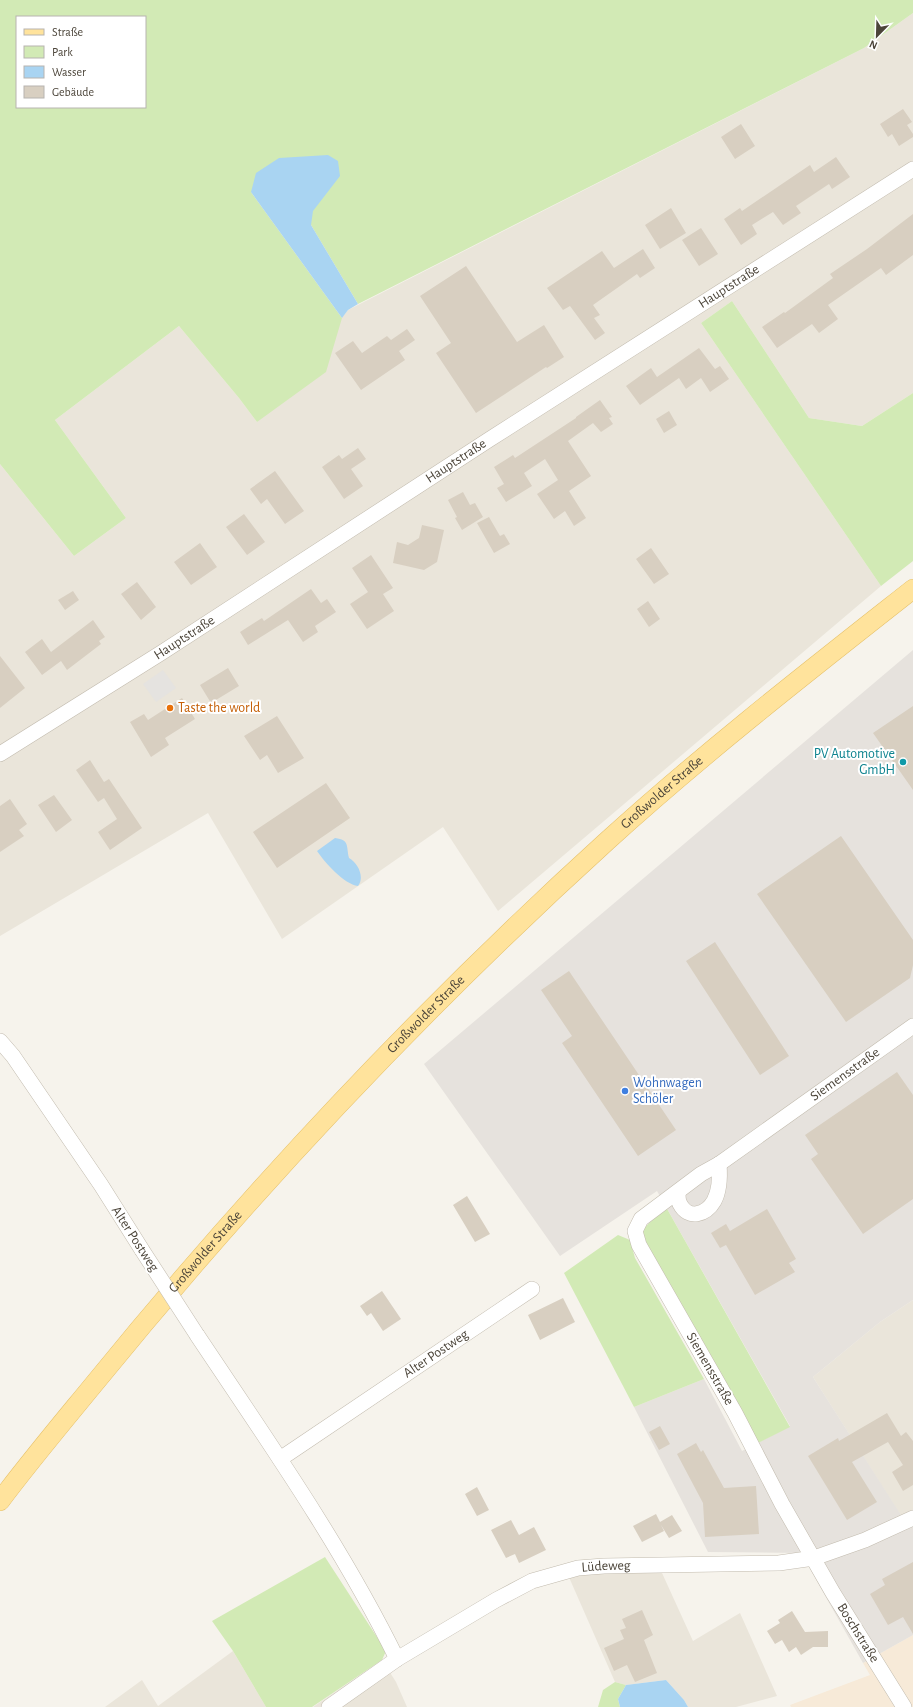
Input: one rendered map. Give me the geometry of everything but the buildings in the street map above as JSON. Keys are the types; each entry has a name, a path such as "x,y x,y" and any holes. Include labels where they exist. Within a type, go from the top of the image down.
{"main road":[{"name":"Großwolder Straße","path":"0,1501 171,1290 264,1184 388,1051 489,950 609,840 726,739 913,589"}],"street":[{"name":"Hauptstraße","path":"0,754 161,653 490,439 913,169"},
{"name":"Siemensstraße","path":"814,1558 782,1504 735,1413 638,1245 635,1231 641,1219 701,1174 719,1164 913,1026"},
{"name":"Alter Postweg","path":"0,1041 18,1062 101,1185 197,1335 280,1459 373,1610 397,1659"},
{"path":"678,1192 679,1203 686,1212 696,1215 704,1212 713,1202 719,1186 719,1164"},
{"name":"Alter Postweg","path":"280,1459 532,1289"},
{"name":"Lüdeweg","path":"329,1707 397,1659 532,1580 578,1568 604,1566 779,1563 814,1558 865,1540 913,1518"},
{"name":"Boschstraße","path":"814,1558 904,1707"}],"shaded area":[{"path":"913,13 913,393 862,426 809,418 732,301 701,323 881,586 498,911 443,827 282,939 208,813 0,936 0,464 74,556 126,518 55,420 179,326 257,422 348,310 864,48"},
{"path":"913,650 913,1300 880,1322 813,1377 908,1526 913,1524 913,1635 863,1663 801,1553 708,1552 634,1407 704,1379 742,1451 790,1426 657,1191 560,1256 424,1064"},
{"path":"163,670 176,688 156,702 143,684"},
{"path":"913,1300 913,1524 908,1527 813,1377 880,1322"},
{"path":"603,1571 662,1573 693,1641 740,1613 777,1696 736,1707 688,1707 684,1700 666,1680 626,1685 615,1682 568,1575"},
{"path":"913,1635 913,1707 791,1707 790,1705 870,1675 863,1663"},
{"path":"233,1651 266,1707 105,1707 142,1680 158,1706"},
{"path":"382,1660 396,1682 407,1707 313,1707"}],"green space":[{"path":"0,0 913,0 913,13 864,48 358,304 311,225 251,192 342,318 326,372 257,422 179,326 55,420 126,518 74,556 0,464"},
{"path":"732,301 809,418 862,426 913,393 913,561 881,586 701,323"},
{"path":"666,1207 790,1427 758,1443 642,1240 643,1229"},
{"path":"618,1235 630,1240 635,1258 704,1379 634,1407 564,1273"},
{"path":"325,1557 386,1651 382,1660 312,1707 266,1707 233,1651 212,1621"},
{"path":"615,1682 626,1685 618,1699 620,1707 598,1707 603,1690"}],"water":[{"path":"328,155 338,161 340,176 313,211 311,225 358,304 348,310 342,318 251,192 256,173 279,158"},
{"path":"335,838 345,842 349,858 360,870 361,879 358,886 341,877 330,867 317,851"},
{"path":"666,1680 684,1700 688,1707 620,1707 618,1699 626,1685"}],"place":[{"name":"Taste the world","path":"170,708"},
{"name":"PV Automotive GmbH","path":"903,762"},
{"name":"Wohnwagen Schöler","path":"625,1091"}]}
